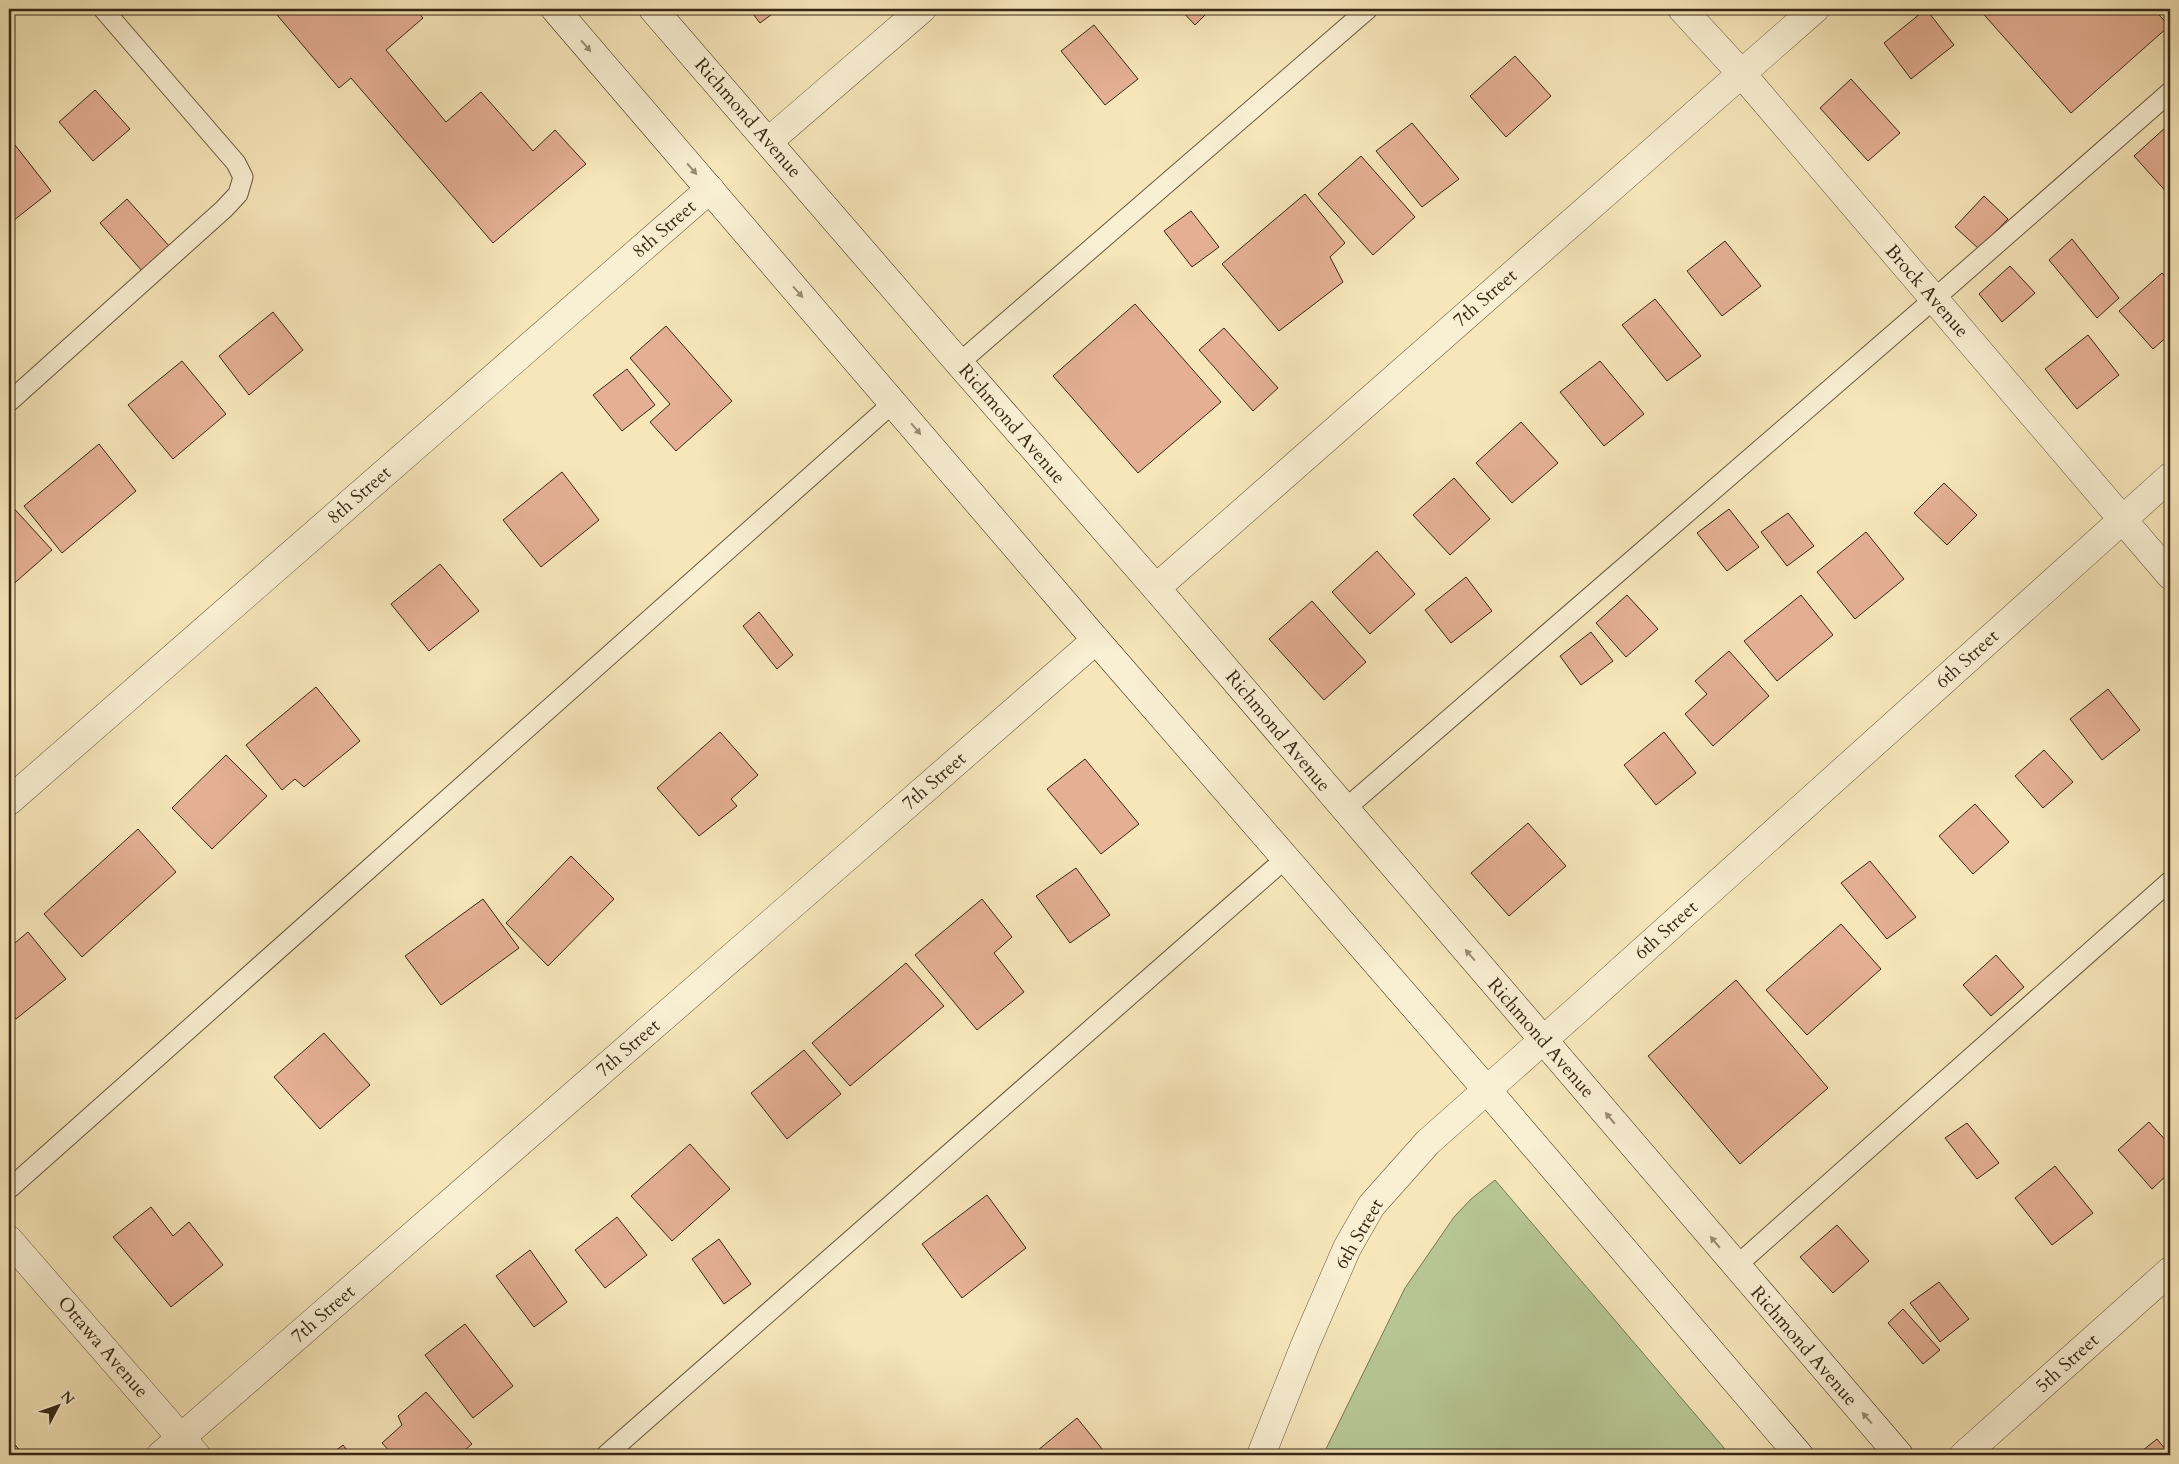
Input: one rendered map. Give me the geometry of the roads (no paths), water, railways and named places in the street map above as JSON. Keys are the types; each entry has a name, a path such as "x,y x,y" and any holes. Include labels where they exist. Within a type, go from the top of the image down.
{"street":[{"path":"555,9 1096,640 1487,1090 1799,1455"},
{"name":"Richmond Avenue","path":"653,9 1156,588 1898,1455"},
{"path":"769,141 922,9"},
{"name":"Brock Avenue","path":"1682,9 1741,73 2170,575"},
{"name":"7th Street","path":"1156,588 1815,9"},
{"name":"8th Street","path":"9,801 710,189"},
{"name":"6th Street","path":"1261,1455 1305,1344 1343,1257 1371,1206 1428,1142 2170,478"},
{"name":"7th Street","path":"161,1455 189,1446 1096,640"},
{"name":"Ottawa Avenue","path":"9,1240 189,1446"},
{"name":"5th Street","path":"1964,1455 2170,1271"}],"lane":[{"path":"9,402 224,209 238,194 243,177 236,163 103,9"},
{"path":"959,363 1368,9"},
{"path":"1345,809 2170,92"},
{"path":"9,1189 893,403"},
{"path":"606,1455 1286,858"},
{"path":"1736,1266 2170,881"}]}
